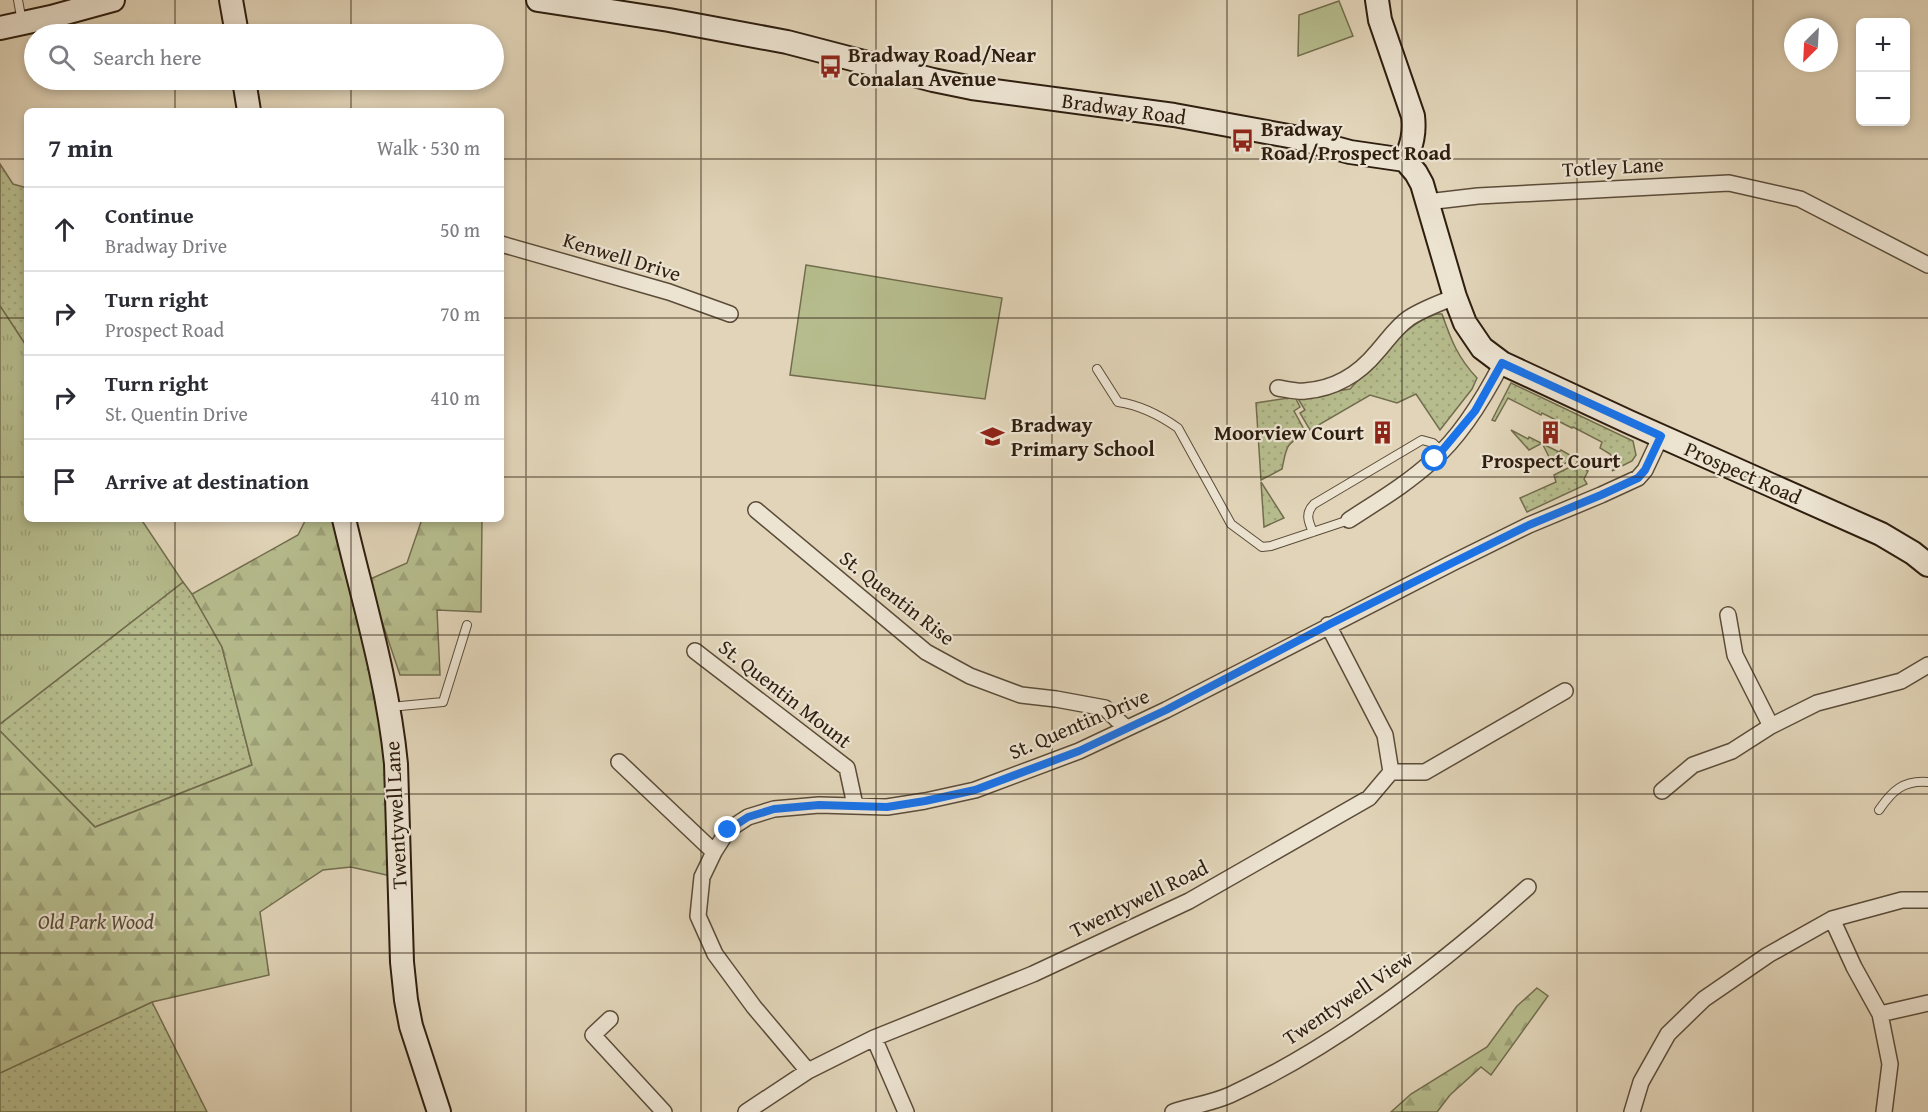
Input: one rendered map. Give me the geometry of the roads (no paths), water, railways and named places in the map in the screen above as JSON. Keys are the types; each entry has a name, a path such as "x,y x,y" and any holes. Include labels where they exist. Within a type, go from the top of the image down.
{"street":[{"path":"11,25 113,0"},
{"path":"231,0 235,24"},
{"name":"Bradway Road","path":"538,0 669,20 787,42 972,88 1152,112 1294,137 1369,156 1405,160"},
{"path":"1377,0 1380,20 1413,116 1412,144 1405,160"},
{"path":"246,90 249,108"},
{"name":"Prospect Road","path":"1405,160 1422,184 1455,297 1465,323 1482,348 1502,363 1881,534 1928,565"},
{"name":"Totley Lane","path":"1427,202 1496,195 1728,183 1800,199 1928,265"},
{"name":"Kenwell Drive","path":"504,245 659,289 730,314"},
{"path":"1278,388 1305,392 1335,384 1353,375 1368,363 1408,319 1455,297"},
{"path":"1349,520 1401,487 1435,459 1475,411 1502,363"},
{"name":"St. Quentin Drive","path":"808,1071 754,1007 715,954 698,916 702,877 728,830 748,817 774,809 819,805 887,807 975,790 1079,751 1166,710 1328,625 1529,525 1638,478 1645,470 1661,436"},
{"name":"St. Quentin Rise","path":"756,510 926,652 969,676 1022,695 1105,708 1126,728"},
{"name":"Twentywell Lane","path":"345,522 389,707 396,764 405,988 411,1026 439,1112"},
{"path":"1728,615 1735,655 1771,726"},
{"path":"1328,625 1385,735 1391,772 1425,772 1565,691"},
{"name":"St. Quentin Mount","path":"695,651 847,768 855,805"},
{"path":"1662,791 1693,765 1732,751 1771,726 1817,703 1901,681 1928,665"},
{"path":"619,762 714,852"},
{"name":"Twentywell Road","path":"746,1112 808,1071 874,1038 1033,974 1189,900 1370,798 1391,772"},
{"name":"Twentywell View","path":"1173,1112 1227,1096 1276,1071 1336,1035 1468,941 1528,887"},
{"path":"1632,1112 1641,1082 1668,1034 1704,999 1768,955 1832,919 1902,900 1928,900"},
{"path":"1832,919 1854,968 1880,1014 1890,1064 1884,1112"},
{"path":"1880,1014 1928,1003"},
{"path":"610,1019 593,1035 664,1112"},
{"path":"874,1038 906,1112"}],"lane":[{"path":"11,25 18,0"},
{"path":"1097,369 1118,402 1164,418 1178,428 1231,524 1258,544 1271,546 1349,520"},
{"path":"1312,532 1307,516 1314,504 1422,440 1433,443 1441,451"},
{"path":"389,707 443,702 467,625"},
{"path":"1878,810 1891,792 1918,781 1928,782"}],"place":[{"name":"Bradway Road/Near Conalan Avenue","path":"830,67"},
{"name":"Bradway Road/Prospect Road","path":"1243,141"},
{"name":"Moorview Court","path":"1382,433"},
{"name":"Prospect Court","path":"1551,433"},
{"name":"Bradway Primary School","path":"993,437"}],"park label":[{"name":"Old Park Wood","path":"96,922"}]}
